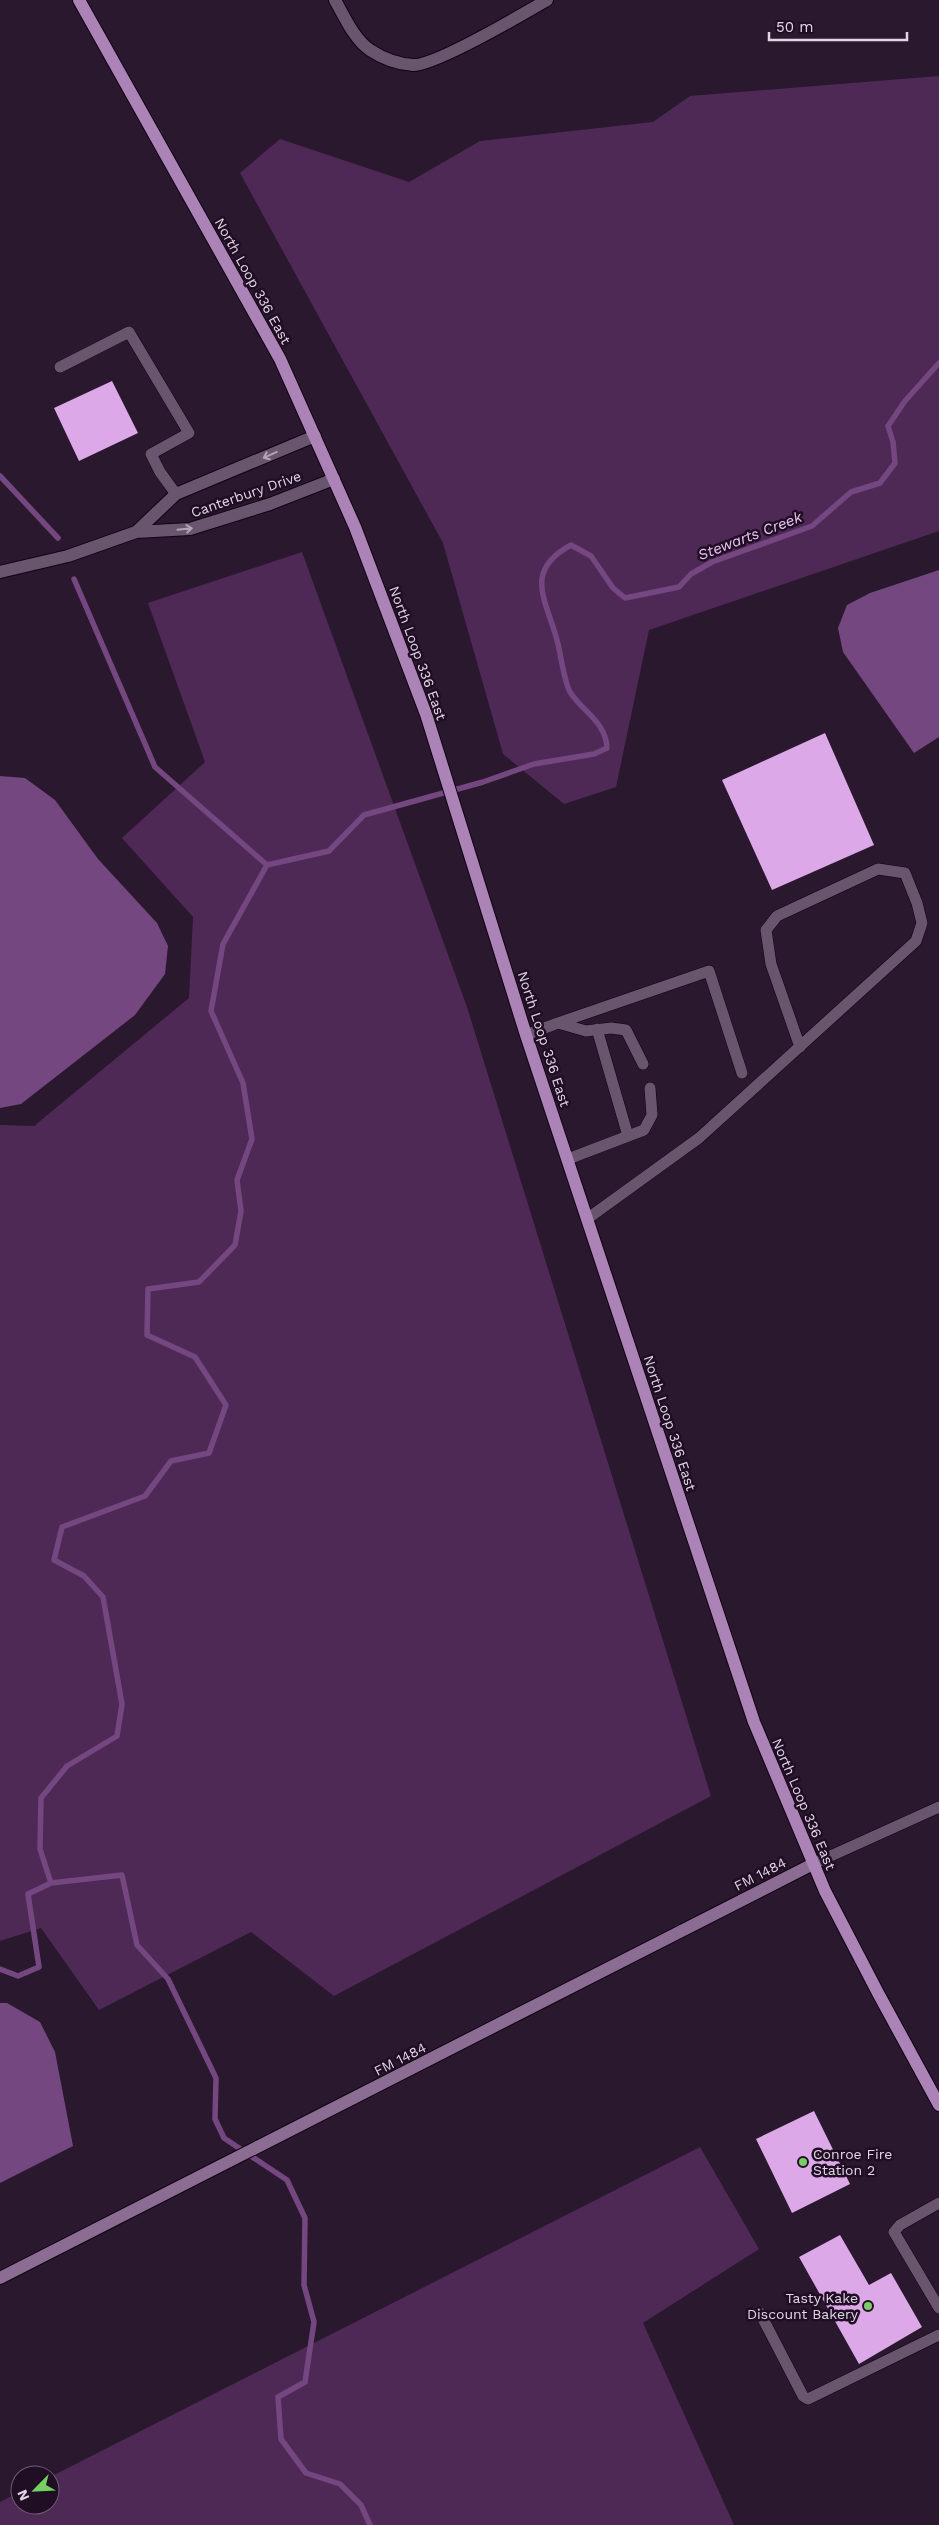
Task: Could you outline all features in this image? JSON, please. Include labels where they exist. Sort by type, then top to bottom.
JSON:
[{"type":"main road","name":"North Loop 336 East","points":[[79,0],[280,359],[355,527],[426,714],[526,1035],[754,1722],[812,1864],[878,1993],[939,2105]]},
{"type":"main road","name":"FM 1484","points":[[0,2278],[339,2107],[812,1864]]},
{"type":"street","points":[[335,0],[350,26],[368,49],[391,62],[414,65],[451,52],[546,0]]},
{"type":"street","name":"Canterbury Drive","points":[[136,532],[176,494],[314,436]]},
{"type":"street","name":"Canterbury Drive","points":[[0,572],[68,556],[136,532],[190,529],[270,504],[334,479]]},
{"type":"lane","points":[[60,367],[129,332],[189,433],[151,454],[160,472],[176,494]]},
{"type":"lane","points":[[587,1219],[699,1138],[800,1047],[916,941],[922,924],[917,903],[905,873],[878,869],[777,916],[766,930],[771,964],[800,1047]]},
{"type":"lane","points":[[526,1035],[710,971],[742,1074]]},
{"type":"lane","points":[[558,1023],[586,1030],[626,1030],[643,1064]]},
{"type":"lane","points":[[596,1029],[628,1136]]},
{"type":"lane","points":[[568,1160],[644,1130],[652,1115],[650,1088]]},
{"type":"lane","points":[[812,1864],[939,1807]]},
{"type":"lane","points":[[939,2203],[900,2225],[894,2232],[939,2308]]},
{"type":"lane","points":[[760,2313],[803,2396],[808,2399],[939,2334]]},
{"type":"shaded area","points":[[939,76],[939,531],[649,630],[616,787],[564,804],[503,754],[443,543],[240,173],[280,139],[409,182],[480,141],[653,122],[690,96]]},
{"type":"shaded area","points":[[302,552],[467,1007],[711,1796],[334,1996],[251,1932],[99,2010],[41,1928],[0,1941],[0,1125],[34,1126],[189,998],[193,917],[122,838],[205,762],[148,603]]},
{"type":"shaded area","points":[[939,570],[939,737],[914,753],[843,652],[838,628],[847,605],[870,593]]},
{"type":"shaded area","points":[[0,776],[25,778],[55,800],[98,859],[157,923],[168,946],[165,974],[135,1015],[21,1104],[0,1108]]},
{"type":"shaded area","points":[[0,2003],[7,2003],[40,2022],[55,2052],[73,2146],[0,2183]]},
{"type":"shaded area","points":[[700,2147],[759,2249],[643,2323],[734,2525],[0,2525],[0,2502],[10,2497],[10,2515],[60,2515],[60,2472]]},
{"type":"building","points":[[112,381],[138,433],[79,461],[54,408]]},
{"type":"building","points":[[825,733],[874,845],[772,890],[722,780]]},
{"type":"building","name":"Conroe Fire Station 2","points":[[814,2111],[850,2184],[792,2213],[756,2139]]},
{"type":"building","name":"Tasty Kake Discount Bakery","points":[[840,2235],[869,2285],[891,2273],[922,2327],[859,2364],[799,2257]]},
{"type":"waterway","name":"Stewarts Creek","points":[[267,865],[329,851],[364,815],[483,782],[534,764],[594,754],[607,748],[603,731],[575,699],[568,687],[542,589],[542,577],[546,566],[556,555],[571,545],[591,556],[613,588],[625,598],[679,587],[691,574],[712,562],[812,526],[851,492],[880,483],[895,463],[893,442],[888,426],[905,401],[939,363]]},
{"type":"waterway","points":[[0,476],[58,538]]},
{"type":"waterway","points":[[74,579],[155,767],[267,865]]},
{"type":"waterway","name":"Stewarts Creek","points":[[267,865],[223,944],[211,1011],[243,1083],[252,1139],[237,1180],[241,1211],[235,1245],[199,1282],[148,1289],[147,1335],[195,1357],[226,1405],[209,1453],[171,1461],[145,1496],[62,1527],[54,1560],[84,1576],[103,1597],[122,1704],[117,1736],[67,1766],[41,1798],[40,1849],[51,1883],[122,1875],[137,1945],[168,1979],[216,2078],[215,2119],[224,2138],[287,2180],[305,2218],[304,2285],[314,2322],[305,2382],[278,2397],[281,2439],[306,2473],[340,2484],[361,2505],[370,2525]]},
{"type":"waterway","points":[[0,1969],[18,1976],[39,1967],[28,1894],[51,1883]]},
{"type":"place","name":"Conroe Fire Station 2","points":[[803,2162]]},
{"type":"place","name":"Tasty Kake Discount Bakery","points":[[868,2306]]}]
